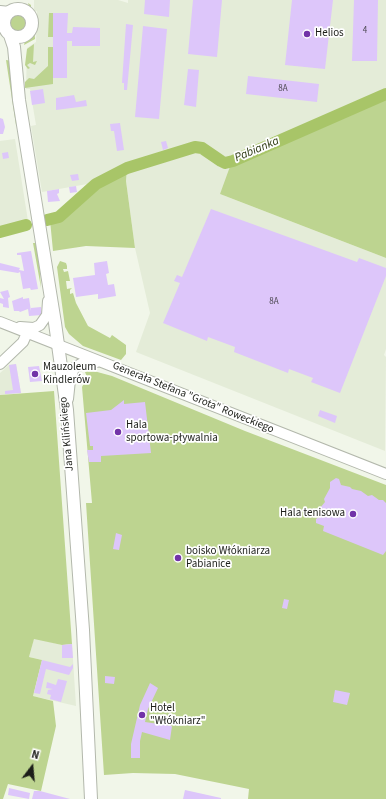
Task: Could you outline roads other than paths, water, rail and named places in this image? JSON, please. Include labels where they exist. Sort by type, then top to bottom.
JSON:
[{"type":"main road","points":[[12,14],[17,37],[24,35]]},
{"type":"main road","name":"Jana Kilińskiego","points":[[17,72],[24,35],[31,26],[30,18],[12,14],[13,43],[19,100],[67,410],[82,622],[91,799]]},
{"type":"street","points":[[2,322],[22,328],[34,328],[46,320],[48,310],[46,267]]},
{"type":"street","name":"Generała Stefana \"Grota\" Roweckiego","points":[[2,322],[386,474]]},
{"type":"street","points":[[0,364],[23,342],[27,333]]},
{"type":"street","points":[[67,410],[70,380],[74,368],[81,363],[88,361],[108,364]]},
{"type":"waterway","name":"Pabianka","points":[[47,220],[59,217],[96,184],[127,168],[195,147],[202,148],[225,163],[233,161],[386,94]]},
{"type":"waterway","name":"Pabianka","points":[[0,232],[26,225]]},
{"type":"place","name":"Helios","points":[[307,34]]},
{"type":"place","name":"Mauzoleum Kindlerów","points":[[35,374]]},
{"type":"place","name":"Hala sportowa-pływalnia","points":[[118,432]]},
{"type":"place","name":"Hala tenisowa","points":[[353,514]]},
{"type":"place","name":"boisko Włókniarza Pabianice","points":[[178,558]]},
{"type":"place","name":"Hotel \"Włókniarz\"","points":[[142,715]]}]
